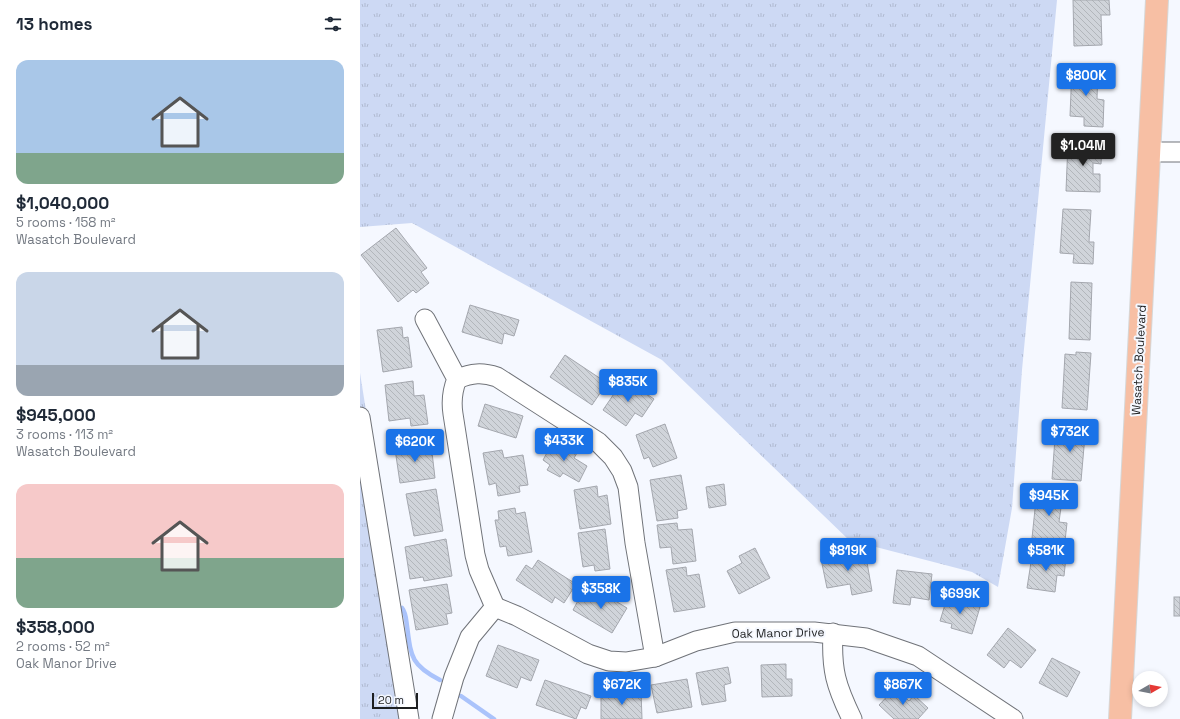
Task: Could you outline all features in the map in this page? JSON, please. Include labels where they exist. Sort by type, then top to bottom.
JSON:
[{"type":"main road","name":"Wasatch Boulevard","points":[[1120,719],[1157,0]]},
{"type":"street","points":[[1150,152],[1180,152]]},
{"type":"street","points":[[424,319],[458,378]]},
{"type":"street","points":[[442,719],[454,678],[470,637],[495,607],[479,570],[475,555],[451,401],[453,389],[458,378],[471,373],[483,373],[497,377],[598,442],[613,457],[622,471],[628,487],[635,543],[656,657]]},
{"type":"street","points":[[360,417],[408,719]]},
{"type":"street","name":"Oak Manor Drive","points":[[495,607],[517,616],[598,658],[626,662],[656,657],[696,641],[735,632],[833,633],[872,640],[918,656],[1013,719]]},
{"type":"street","points":[[833,633],[831,658],[835,680],[852,719]]},
{"type":"green space","points":[[360,0],[1057,0],[1022,370],[1012,508],[998,587],[972,572],[849,540],[662,360],[412,223],[360,227]]},
{"type":"green space","points":[[360,373],[415,719],[360,719]]},
{"type":"building","points":[[1073,0],[1109,0],[1110,15],[1101,15],[1102,45],[1074,46]]},
{"type":"building","points":[[1072,67],[1098,68],[1097,99],[1104,100],[1103,127],[1084,126],[1084,117],[1070,116]]},
{"type":"building","points":[[1068,142],[1102,143],[1101,164],[1093,163],[1093,174],[1100,174],[1100,192],[1066,191]]},
{"type":"building","points":[[1063,209],[1091,210],[1089,242],[1094,242],[1093,264],[1073,263],[1074,254],[1060,253]]},
{"type":"building","points":[[396,228],[427,268],[421,272],[429,283],[416,293],[413,290],[398,302],[361,255]]},
{"type":"building","points":[[1071,282],[1092,283],[1090,340],[1069,339]]},
{"type":"building","points":[[470,305],[519,320],[514,336],[504,333],[502,344],[462,332]]},
{"type":"building","points":[[402,327],[403,338],[408,337],[412,367],[383,372],[377,330]]},
{"type":"building","points":[[1076,352],[1091,353],[1087,410],[1062,408],[1065,354],[1076,355]]},
{"type":"building","points":[[565,355],[607,383],[592,405],[550,377]]},
{"type":"building","points":[[624,379],[654,399],[642,417],[635,413],[626,426],[603,410]]},
{"type":"building","points":[[413,381],[414,396],[424,395],[428,424],[411,426],[410,418],[389,421],[385,385]]},
{"type":"building","points":[[485,404],[523,416],[516,438],[478,426]]},
{"type":"building","points":[[1065,422],[1086,424],[1081,481],[1052,479],[1055,438],[1064,438]]},
{"type":"building","points":[[665,424],[677,458],[653,467],[649,457],[644,459],[636,435]]},
{"type":"building","points":[[554,440],[577,453],[574,458],[587,466],[579,482],[563,473],[560,477],[547,470],[550,465],[543,460]]},
{"type":"building","points":[[431,444],[435,478],[400,483],[395,449]]},
{"type":"building","points":[[502,450],[504,458],[523,455],[528,485],[519,486],[520,492],[498,496],[496,483],[489,485],[483,453]]},
{"type":"building","points":[[681,475],[687,509],[677,511],[678,518],[657,521],[650,480]]},
{"type":"building","points":[[724,484],[726,505],[709,508],[706,487]]},
{"type":"building","points":[[597,486],[598,497],[607,495],[611,524],[580,529],[574,490]]},
{"type":"building","points":[[436,489],[443,531],[414,536],[406,494]]},
{"type":"building","points":[[1037,490],[1063,493],[1059,522],[1067,523],[1065,541],[1032,538]]},
{"type":"building","points":[[515,508],[516,514],[525,512],[532,552],[508,556],[506,546],[500,547],[495,520],[499,520],[498,511]]},
{"type":"building","points":[[677,523],[678,530],[692,529],[696,561],[673,564],[671,547],[660,548],[657,525]]},
{"type":"building","points":[[605,529],[610,569],[595,571],[594,565],[583,567],[578,533]]},
{"type":"building","points":[[446,539],[452,576],[424,581],[423,577],[410,579],[405,547]]},
{"type":"building","points":[[755,548],[770,578],[739,594],[727,571],[742,563],[739,556]]},
{"type":"building","points":[[865,551],[872,591],[852,595],[850,584],[827,588],[821,559]]},
{"type":"building","points":[[1049,555],[1066,557],[1064,576],[1057,575],[1055,592],[1027,588],[1032,556],[1048,558]]},
{"type":"building","points":[[538,560],[576,584],[564,603],[555,597],[552,603],[516,580],[526,565],[532,569]]},
{"type":"building","points":[[686,567],[687,576],[699,574],[705,607],[674,612],[666,570]]},
{"type":"building","points":[[897,570],[932,574],[929,600],[911,597],[910,605],[893,603]]},
{"type":"building","points":[[447,584],[452,613],[446,614],[448,624],[416,630],[409,590]]},
{"type":"building","points":[[594,588],[627,608],[612,633],[573,610],[581,595],[588,599]]},
{"type":"building","points":[[1174,597],[1180,597],[1180,616],[1174,616]]},
{"type":"building","points":[[947,598],[980,607],[972,634],[951,628],[952,624],[940,621]]},
{"type":"building","points":[[1008,628],[1036,650],[1021,668],[1010,660],[1004,668],[987,655]]},
{"type":"building","points":[[498,645],[539,660],[531,681],[521,677],[517,688],[486,676]]},
{"type":"building","points":[[1052,658],[1080,672],[1067,697],[1039,683]]},
{"type":"building","points":[[786,664],[786,679],[792,679],[792,696],[762,697],[761,665]]},
{"type":"building","points":[[728,667],[731,683],[724,685],[726,701],[702,705],[696,673]]},
{"type":"building","points":[[687,679],[692,707],[657,713],[651,685]]},
{"type":"building","points":[[545,680],[591,696],[586,709],[581,707],[576,719],[536,705]]},
{"type":"building","points":[[895,688],[909,701],[914,695],[928,708],[918,719],[894,719],[879,705]]},
{"type":"building","points":[[619,691],[641,691],[642,719],[601,719],[601,696],[620,695]]},
{"type":"waterway","points":[[402,608],[406,616],[410,645],[414,659],[423,670],[440,680]]},
{"type":"waterway","points":[[461,696],[494,719]]}]
